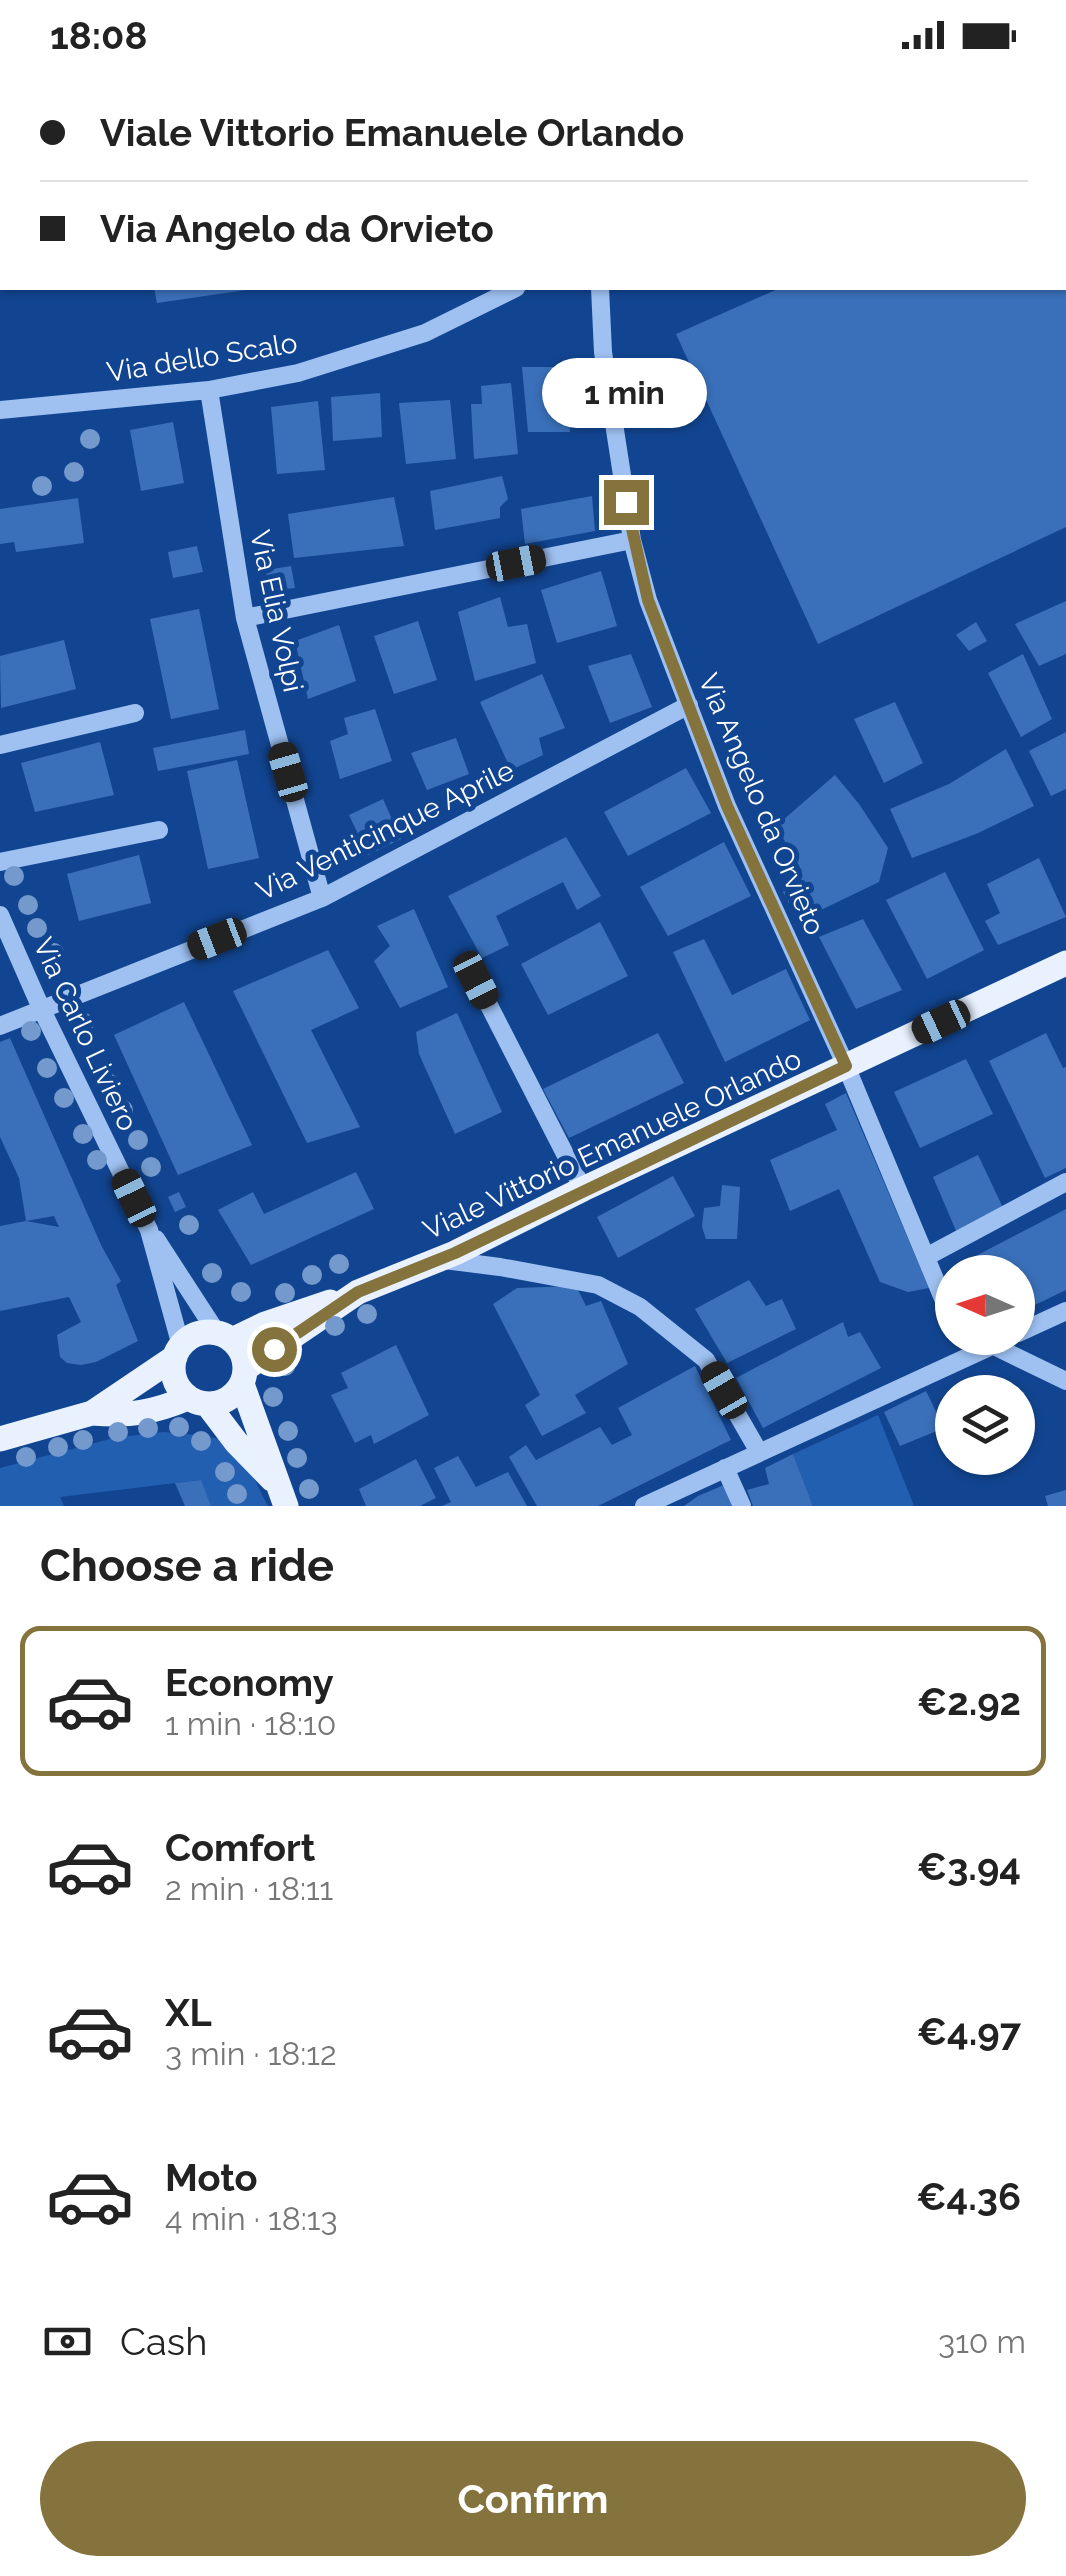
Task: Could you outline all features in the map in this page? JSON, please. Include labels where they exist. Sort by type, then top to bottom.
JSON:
[{"type":"main road","name":"Viale Vittorio Emanuele Orlando","points":[[244,1376],[358,1292],[440,1260],[1066,963]]},
{"type":"main road","points":[[92,1413],[197,1334],[224,1336],[358,1292]]},
{"type":"main road","points":[[224,1336],[244,1357],[244,1376],[281,1494]]},
{"type":"main road","points":[[178,1352],[175,1379],[281,1494]]},
{"type":"main road","points":[[0,1438],[92,1413],[128,1416],[228,1400],[244,1376]]},
{"type":"street","name":"Via dello Scalo","points":[[0,410],[209,390],[298,373],[425,333],[512,290]]},
{"type":"street","name":"Via Angelo da Orvieto","points":[[600,290],[603,352],[632,540],[648,600],[727,806],[846,1066],[935,1279]]},
{"type":"street","name":"Via Elia Volpi","points":[[209,390],[245,618],[322,898]]},
{"type":"street","points":[[245,618],[632,540]]},
{"type":"street","name":"Via Venticinque Aprile","points":[[0,1026],[322,898],[689,706]]},
{"type":"street","points":[[0,745],[135,712]]},
{"type":"street","points":[[0,862],[159,830]]},
{"type":"street","name":"Via Carlo Liviero","points":[[0,914],[41,1008],[149,1230],[178,1352]]},
{"type":"street","points":[[476,980],[583,1189]]},
{"type":"street","points":[[926,1257],[1066,1182]]},
{"type":"street","points":[[149,1230],[224,1336]]},
{"type":"street","points":[[440,1260],[598,1286],[640,1307],[706,1360],[759,1452]]},
{"type":"street","points":[[1035,1326],[1066,1311]]},
{"type":"street","points":[[1024,1355],[1066,1381]]},
{"type":"street","points":[[644,1506],[968,1356]]},
{"type":"street","points":[[726,1468],[742,1506]]},
{"type":"shaded area","points":[[878,1415],[914,1506],[813,1506],[793,1454]]},
{"type":"shaded area","points":[[163,1432],[208,1437],[232,1445],[248,1466],[268,1506],[211,1506],[200,1480],[60,1497],[64,1506],[0,1506],[0,1468],[114,1438]]},
{"type":"building","points":[[154,290],[246,290],[157,303]]},
{"type":"building","points":[[775,290],[1066,290],[1066,527],[818,644],[676,334]]},
{"type":"building","points":[[522,367],[565,367],[570,432],[528,432]]},
{"type":"building","points":[[511,383],[518,454],[474,459],[471,404],[482,404],[481,386]]},
{"type":"building","points":[[380,393],[382,437],[333,441],[331,397]]},
{"type":"building","points":[[450,400],[456,459],[406,464],[399,403]]},
{"type":"building","points":[[318,401],[325,470],[277,474],[271,407]]},
{"type":"building","points":[[173,422],[184,483],[141,491],[130,430]]},
{"type":"building","points":[[502,476],[508,499],[500,507],[500,518],[435,530],[430,491]]},
{"type":"building","points":[[592,496],[595,531],[525,544],[521,509]]},
{"type":"building","points":[[394,497],[404,546],[294,558],[288,514]]},
{"type":"building","points":[[78,498],[84,543],[16,552],[14,542],[0,544],[0,509]]},
{"type":"building","points":[[197,546],[203,572],[173,578],[168,552]]},
{"type":"building","points":[[291,566],[295,588],[268,591],[266,570]]},
{"type":"building","points":[[601,571],[617,626],[557,643],[541,590]]},
{"type":"building","points":[[500,597],[508,627],[527,624],[536,663],[475,681],[458,612]]},
{"type":"building","points":[[1066,601],[1066,654],[1039,666],[1015,624]]},
{"type":"building","points":[[199,609],[219,709],[171,719],[150,619]]},
{"type":"building","points":[[418,621],[437,680],[394,694],[374,636]]},
{"type":"building","points":[[976,622],[987,641],[969,651],[956,635]]},
{"type":"building","points":[[339,625],[356,681],[308,699],[295,641]]},
{"type":"building","points":[[64,640],[76,689],[1,708],[0,656]]},
{"type":"building","points":[[631,654],[652,707],[610,723],[588,666]]},
{"type":"building","points":[[1023,654],[1052,719],[1021,737],[988,673]]},
{"type":"building","points":[[542,674],[565,728],[539,738],[543,755],[511,770],[480,702]]},
{"type":"building","points":[[895,702],[923,763],[884,783],[854,719]]},
{"type":"building","points":[[375,709],[392,761],[340,779],[330,741],[348,734],[344,718]]},
{"type":"building","points":[[245,730],[249,754],[158,771],[153,748]]},
{"type":"building","points":[[1066,732],[1066,789],[1051,796],[1029,751]]},
{"type":"building","points":[[456,738],[469,774],[427,790],[411,753]]},
{"type":"building","points":[[100,742],[114,795],[35,812],[21,763]]},
{"type":"building","points":[[1006,749],[1034,806],[976,834],[912,858],[890,809],[949,784]]},
{"type":"building","points":[[237,760],[259,858],[208,869],[187,771]]},
{"type":"building","points":[[686,768],[711,813],[628,856],[604,812]]},
{"type":"building","points":[[835,775],[888,848],[879,882],[798,921],[783,892],[802,871],[776,826]]},
{"type":"building","points":[[383,799],[401,839],[368,855],[349,815]]},
{"type":"building","points":[[566,837],[601,896],[577,910],[563,882],[496,916],[509,945],[482,958],[448,896]]},
{"type":"building","points":[[724,842],[751,896],[668,936],[640,887]]},
{"type":"building","points":[[139,855],[151,903],[79,921],[67,874]]},
{"type":"building","points":[[1039,858],[1066,917],[998,945],[985,921],[1000,913],[987,884]]},
{"type":"building","points":[[945,872],[984,950],[927,979],[886,900]]},
{"type":"building","points":[[414,909],[448,987],[400,1008],[374,961],[390,946],[377,926]]},
{"type":"building","points":[[863,919],[902,990],[856,1009],[819,937]]},
{"type":"building","points":[[600,922],[628,976],[548,1015],[521,964]]},
{"type":"building","points":[[704,939],[732,995],[786,969],[810,1020],[725,1062],[673,952]]},
{"type":"building","points":[[328,950],[359,1008],[311,1030],[360,1127],[307,1143],[233,991]]},
{"type":"building","points":[[184,1002],[252,1145],[178,1175],[114,1035]]},
{"type":"building","points":[[457,1013],[502,1112],[455,1134],[419,1054],[416,1032]]},
{"type":"building","points":[[658,1033],[684,1083],[569,1138],[543,1089]]},
{"type":"building","points":[[1046,1033],[1063,1068],[1066,1067],[1066,1168],[1045,1178],[989,1061]]},
{"type":"building","points":[[10,1038],[102,1247],[121,1281],[116,1285],[138,1341],[96,1362],[81,1365],[67,1363],[60,1357],[57,1335],[81,1322],[69,1297],[0,1311],[0,1226],[26,1221],[19,1178],[0,1137],[0,1042]],"holes":[[[54,1216],[59,1227],[26,1221]]]},
{"type":"building","points":[[966,1059],[993,1114],[920,1148],[894,1092]]},
{"type":"building","points":[[846,1093],[929,1288],[908,1292],[880,1282],[839,1189],[790,1211],[770,1160],[837,1130],[825,1104]]},
{"type":"building","points":[[978,1155],[1005,1212],[957,1233],[933,1177]]},
{"type":"building","points":[[356,1172],[374,1209],[251,1265],[218,1210],[253,1192],[264,1214]]},
{"type":"building","points":[[673,1176],[695,1216],[618,1258],[597,1217]]},
{"type":"building","points":[[722,1185],[740,1187],[737,1239],[706,1239],[702,1227],[704,1208],[720,1206]]},
{"type":"building","points":[[179,1192],[186,1207],[175,1212],[168,1197]]},
{"type":"building","points":[[1066,1209],[1066,1290],[1035,1305],[1035,1255],[977,1255]]},
{"type":"building","points":[[749,1280],[766,1306],[782,1299],[796,1329],[727,1363],[695,1309]]},
{"type":"building","points":[[576,1286],[586,1306],[601,1301],[628,1364],[575,1395],[586,1413],[542,1436],[525,1405],[540,1395],[493,1304],[517,1288]]},
{"type":"building","points":[[843,1322],[848,1337],[860,1332],[881,1368],[763,1428],[736,1378]]},
{"type":"building","points":[[396,1345],[429,1415],[374,1444],[371,1435],[355,1443],[331,1395],[348,1388],[341,1373]]},
{"type":"building","points":[[695,1366],[731,1440],[598,1506],[537,1506],[509,1457],[526,1445],[536,1460],[600,1427],[612,1445],[632,1435],[618,1408]]},
{"type":"building","points":[[926,1391],[935,1410],[935,1432],[900,1446],[884,1412]]},
{"type":"building","points":[[793,1454],[813,1506],[753,1506],[747,1490],[769,1484],[765,1468]]},
{"type":"building","points":[[458,1456],[476,1487],[508,1472],[527,1506],[442,1506],[451,1502],[434,1468]]},
{"type":"building","points":[[416,1459],[436,1498],[420,1506],[366,1506],[359,1489]]},
{"type":"building","points":[[201,1480],[211,1506],[185,1506],[175,1483]]},
{"type":"building","points":[[724,1485],[732,1506],[684,1506],[698,1496]]},
{"type":"building","points":[[1066,1490],[1066,1506],[1048,1506],[1045,1496]]},
{"type":"route","points":[[274,1349],[358,1292],[455,1253],[846,1066],[727,806],[648,600],[626,502]]}]
